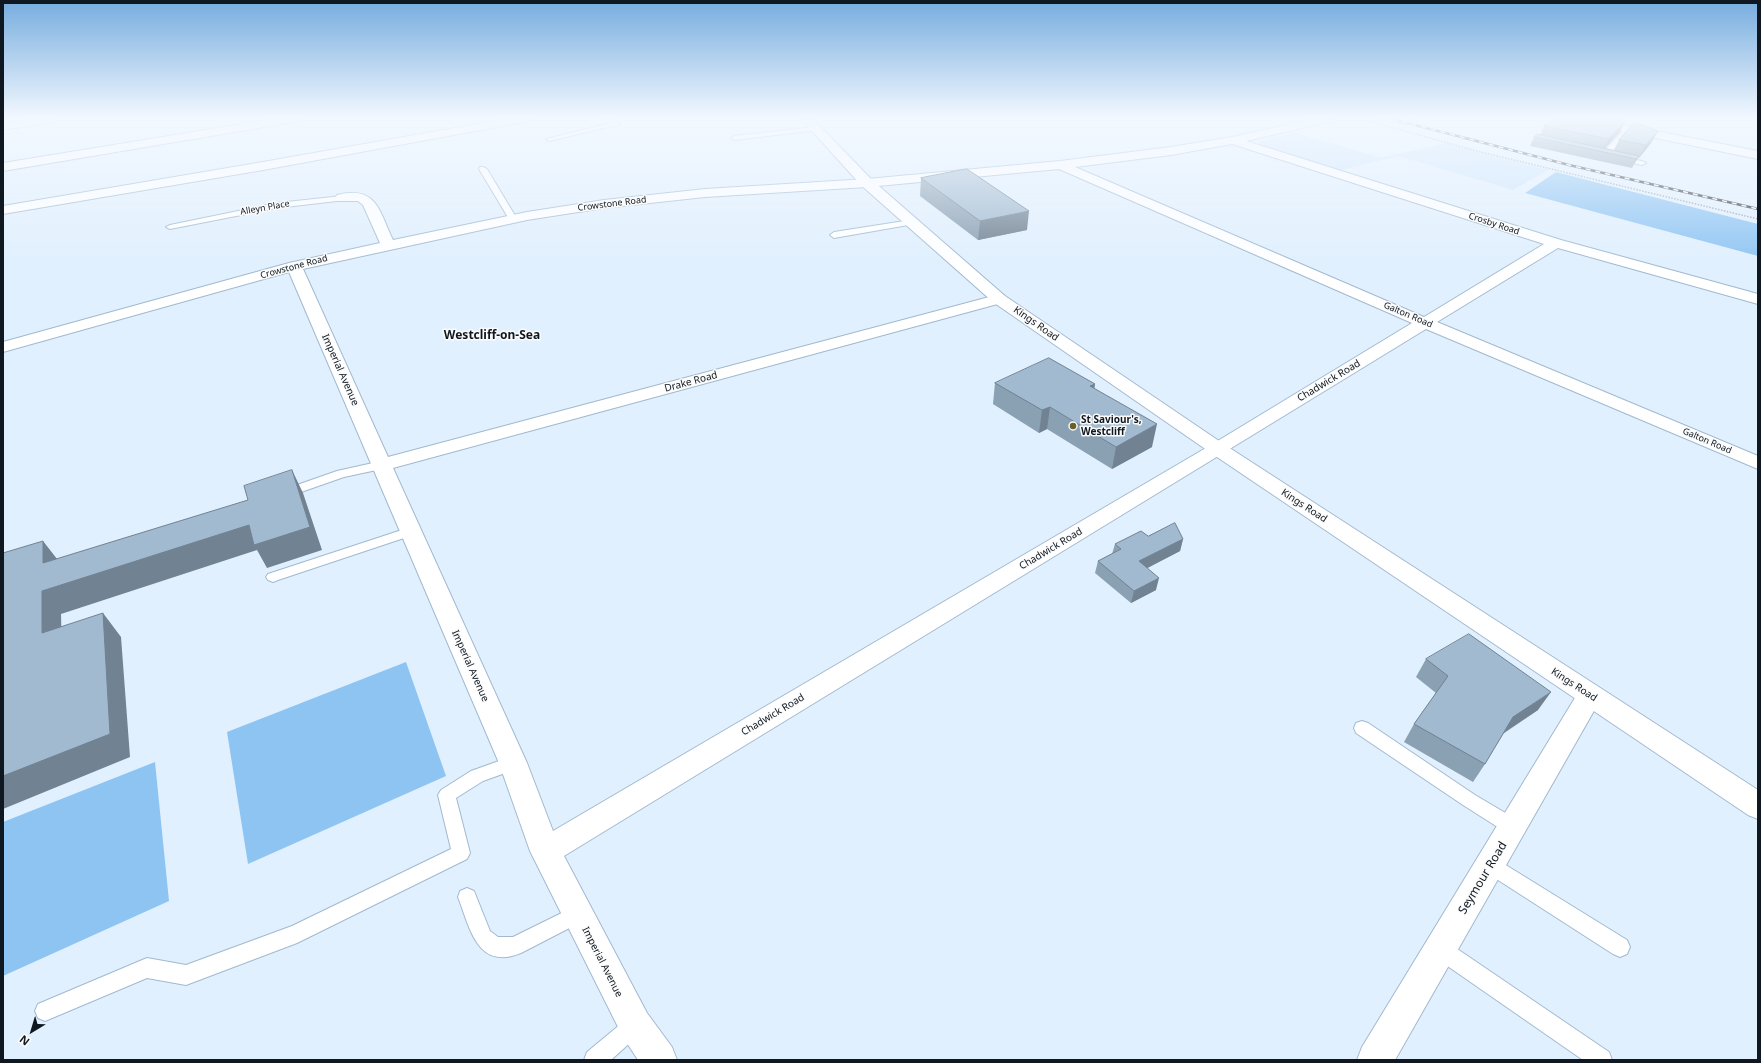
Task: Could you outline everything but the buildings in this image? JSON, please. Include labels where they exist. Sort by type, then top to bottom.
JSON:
[{"type":"street","points":[[3,210],[248,169]]},
{"type":"street","name":"Kings Road","points":[[853,169],[867,183],[999,299],[1218,449],[1758,806]]},
{"type":"street","name":"Crowstone Road","points":[[3,346],[42,337],[294,266],[513,219],[604,204],[705,193],[867,183],[1021,169]]},
{"type":"street","name":"Galton Road","points":[[1068,169],[1425,323],[1758,463]]},
{"type":"street","name":"Crosby Road","points":[[1320,169],[1556,243],[1758,299]]},
{"type":"street","name":"Alleyn Place","points":[[342,198],[361,197],[377,190]]},
{"type":"street","points":[[361,197],[369,204],[388,245]]},
{"type":"street","name":"Chadwick Road","points":[[545,851],[1218,449],[1556,243]]},
{"type":"street","name":"Imperial Avenue","points":[[294,266],[513,763],[545,851],[635,1025],[659,1060]]},
{"type":"street","name":"Drake Road","points":[[382,465],[999,299]]},
{"type":"street","name":"Seymour Road","points":[[1375,1060],[1590,696]]},
{"type":"lane","points":[[483,169],[513,219]]},
{"type":"lane","points":[[963,174],[976,183]]},
{"type":"lane","name":"Alleyn Place","points":[[170,227],[272,206],[326,198],[342,198]]},
{"type":"lane","points":[[834,235],[911,222]]},
{"type":"lane","points":[[270,498],[341,474],[382,465]]},
{"type":"lane","points":[[273,577],[411,531]]},
{"type":"lane","points":[[1362,728],[1469,800],[1513,827]]},
{"type":"lane","points":[[45,1011],[147,968],[186,974],[297,934],[462,853],[447,795],[477,776],[513,763]]},
{"type":"lane","points":[[1490,865],[1620,948]]},
{"type":"lane","points":[[467,897],[483,937],[494,947],[514,946],[578,914]]},
{"type":"lane","points":[[1440,950],[1601,1060]]},
{"type":"lane","points":[[595,1060],[635,1025]]},
{"type":"path","points":[[1550,169],[1758,219]]},
{"type":"shaded area","points":[[1330,169],[1348,169],[1338,171]]},
{"type":"shaded area","points":[[1441,169],[1543,169],[1548,170],[1513,190]]},
{"type":"shaded area","points":[[1556,172],[1758,224],[1758,256],[1525,193]]},
{"type":"shaded area","points":[[406,662],[446,776],[248,864],[227,732]]},
{"type":"shaded area","points":[[155,762],[169,901],[3,976],[3,822]]},
{"type":"railway","points":[[1584,169],[1758,209]]},
{"type":"place","name":"St Saviour's, Westcliff","points":[[1073,426]]},
{"type":"district","name":"Westcliff-on-Sea","points":[[492,336]]}]
